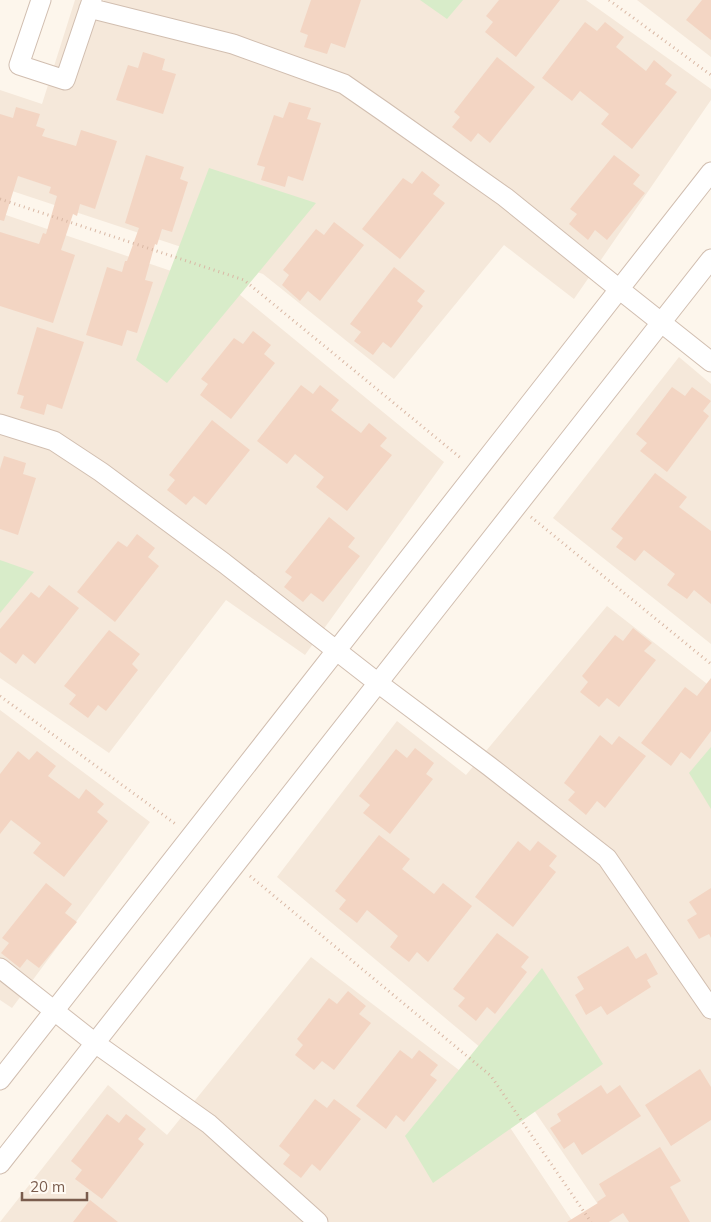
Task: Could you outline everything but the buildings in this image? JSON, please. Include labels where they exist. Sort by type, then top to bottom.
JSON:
[{"type":"street","points":[[41,0],[19,65],[64,80],[90,4],[233,44],[344,84],[505,197],[711,362]]},
{"type":"street","points":[[0,1080],[711,172]]},
{"type":"street","points":[[0,1164],[711,259]]},
{"type":"street","points":[[0,424],[54,441],[101,472],[216,557],[607,858],[711,1009]]},
{"type":"street","points":[[0,968],[95,1043],[209,1124],[318,1222]]},
{"type":"path","points":[[609,0],[711,75]]},
{"type":"path","points":[[0,199],[244,280],[476,471]]},
{"type":"path","points":[[517,506],[711,664]]},
{"type":"path","points":[[0,696],[191,836]]},
{"type":"path","points":[[236,864],[491,1076],[591,1222]]},
{"type":"shaded area","points":[[75,0],[586,0],[711,89],[711,100],[574,299],[504,245],[394,379],[263,274],[0,187],[0,90],[42,104]]},
{"type":"shaded area","points":[[637,0],[711,0],[711,57]]},
{"type":"shaded area","points":[[0,213],[239,294],[444,462],[305,655],[226,600],[109,753],[0,678]]},
{"type":"shaded area","points":[[679,357],[711,384],[711,644],[553,518]]},
{"type":"shaded area","points":[[607,606],[711,687],[711,1222],[610,1222],[506,1069],[277,877],[397,721],[466,775]]},
{"type":"shaded area","points":[[0,710],[150,822],[12,1008],[0,1000]]},
{"type":"shaded area","points":[[311,957],[485,1090],[573,1222],[0,1222],[108,1085],[167,1135]]},
{"type":"green space","points":[[420,0],[463,0],[447,19]]},
{"type":"green space","points":[[209,168],[316,203],[167,383],[136,360]]},
{"type":"green space","points":[[0,560],[34,572],[0,613]]},
{"type":"green space","points":[[711,747],[711,809],[689,773]]},
{"type":"green space","points":[[542,968],[603,1064],[433,1183],[405,1136]]}]
